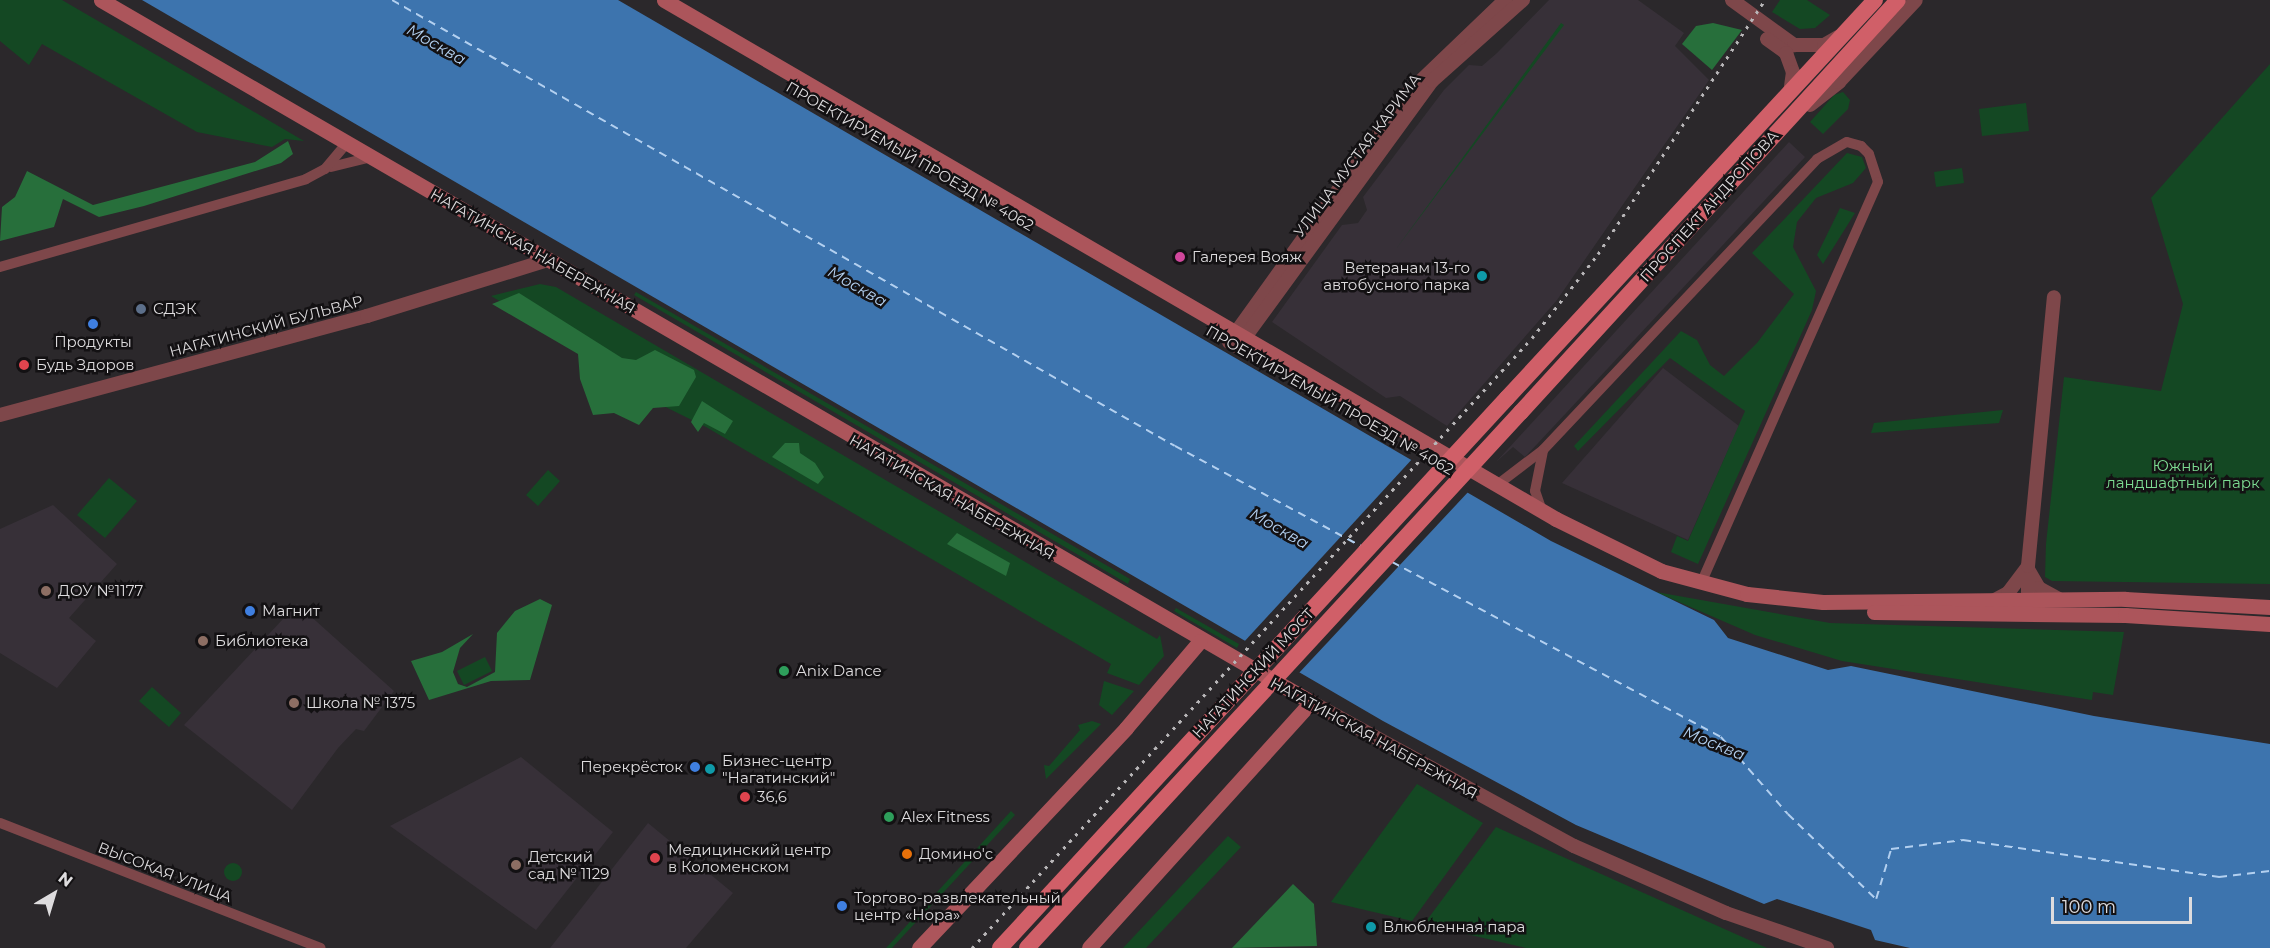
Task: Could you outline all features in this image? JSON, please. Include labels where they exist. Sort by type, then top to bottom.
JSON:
[{"type":"main road","name":"НАГАТИНСКАЯ НАБЕРЕЖНАЯ","points":[[101,0],[1200,641],[1311,702]]},
{"type":"main road","name":"ПРОСПЕКТ АНДРОПОВА","points":[[1507,398],[1875,0]]},
{"type":"main road","name":"ПРОСПЕКТ АНДРОПОВА","points":[[1521,412],[1898,0]]},
{"type":"main road","name":"ПРОЕКТИРУЕМЫЙ ПРОЕЗД № 4062","points":[[667,2],[787,86],[1543,512],[1651,566],[1701,584],[1815,602],[2060,599],[2270,608]]},
{"type":"main road","name":"ПРОЕКТИРУЕМЫЙ ПРОЕЗД № 4062","points":[[1236,340],[1551,528],[1657,580],[1723,599],[1797,610],[2050,615],[2270,624]]},
{"type":"main road","name":"НАГАТИНСКИЙ МОСТ","points":[[1000,948],[1507,398]]},
{"type":"main road","name":"НАГАТИНСКИЙ МОСТ","points":[[1027,948],[1521,412]]},
{"type":"main road","points":[[919,948],[1141,712],[1200,641]]},
{"type":"main road","points":[[1279,684],[1291,704],[1284,733]]},
{"type":"main road","points":[[1089,948],[1311,702]]},
{"type":"street","name":"УЛИЦА МУСТАЯ КАРИМА","points":[[1236,340],[1407,94],[1505,0]]},
{"type":"street","name":"УЛИЦА МУСТАЯ КАРИМА","points":[[1236,340],[1432,81],[1523,0]]},
{"type":"street","points":[[1724,0],[1740,20],[1786,53],[1793,72],[1790,93]]},
{"type":"street","points":[[1732,0],[1794,45],[1824,45],[1844,34]]},
{"type":"street","points":[[1782,126],[1839,82],[1917,0]]},
{"type":"street","points":[[1497,485],[1544,450],[1817,159],[1847,142],[1861,146],[1878,182],[1701,584]]},
{"type":"street","points":[[325,169],[347,143]]},
{"type":"street","points":[[0,267],[371,157]]},
{"type":"street","points":[[513,270],[530,249]]},
{"type":"street","name":"НАГАТИНСКИЙ БУЛЬВАР","points":[[0,415],[548,260]]},
{"type":"street","points":[[2050,615],[2032,600],[2028,566],[2054,297]]},
{"type":"street","points":[[1543,512],[1535,491],[1544,450]]},
{"type":"street","points":[[2028,566],[2039,588],[2060,599]]},
{"type":"street","points":[[1993,601],[2020,581],[2028,566]]},
{"type":"street","name":"НАГАТИНСКАЯ НАБЕРЕЖНАЯ","points":[[1311,702],[1574,846],[1793,943],[1827,948]]},
{"type":"street","name":"ВЫСОКАЯ УЛИЦА","points":[[0,823],[320,948]]},
{"type":"shaded area","points":[[1549,0],[1638,0],[1684,33],[1675,46],[1709,80],[1557,300],[1447,426],[1400,396],[1386,398],[1272,322],[1342,225],[1358,223],[1367,210],[1363,197],[1444,90],[1469,65],[1482,66]]},
{"type":"shaded area","points":[[1789,142],[1805,157],[1525,457],[1513,447],[1496,462]]},
{"type":"shaded area","points":[[1663,368],[1739,426],[1688,540],[1562,483]]},
{"type":"shaded area","name":"ДОУ №1177","points":[[53,505],[117,564],[69,618],[96,641],[57,688],[0,653],[0,529]]},
{"type":"shaded area","name":"Школа № 1375","points":[[297,604],[394,691],[364,731],[356,729],[338,748],[292,810],[184,725]]},
{"type":"shaded area","name":"Детский сад № 1129","points":[[521,757],[613,832],[536,930],[390,826]]},
{"type":"shaded area","name":"Медицинский центр в Коломенском","points":[[648,823],[733,893],[686,948],[550,948]]},
{"type":"green space","points":[[0,0],[62,0],[304,141],[285,139],[272,147],[197,132],[42,44],[29,65],[0,41]]},
{"type":"green space","points":[[1780,0],[1807,0],[1830,15],[1815,28],[1800,29],[1772,12]]},
{"type":"green space","points":[[1561,23],[1564,25],[1396,249]]},
{"type":"green space","points":[[1713,23],[1742,30],[1712,70],[1682,44],[1696,26]]},
{"type":"green space","name":"Южный ландшафтный парк","points":[[2270,64],[2270,584],[2052,581],[2045,577],[2046,544],[2064,377],[2161,391],[2183,304],[2151,198]]},
{"type":"green space","points":[[1843,92],[1850,100],[1848,109],[1823,134],[1810,122],[1834,95]]},
{"type":"green space","points":[[2026,103],[2029,131],[1982,136],[1979,109]]},
{"type":"green space","points":[[288,141],[293,154],[281,163],[144,206],[99,217],[63,199],[54,227],[0,241],[2,207],[15,197],[27,171],[93,205],[255,162]]},
{"type":"green space","points":[[1847,153],[1862,157],[1866,168],[1853,183],[1816,198],[1797,222],[1793,247],[1816,291],[1812,310],[1698,564],[1671,552],[1677,536],[1688,541],[1745,411],[1670,358],[1578,451],[1574,446],[1681,331],[1697,340],[1710,365],[1724,376],[1757,343],[1794,294],[1752,253]]},
{"type":"green space","points":[[1962,168],[1964,183],[1936,187],[1934,172]]},
{"type":"green space","points":[[1840,208],[1855,213],[1823,264],[1817,255]]},
{"type":"green space","points":[[540,284],[556,287],[1157,639],[1160,635],[1164,656],[1139,685],[1107,673],[1111,664],[706,427],[625,387],[611,367],[491,296]]},
{"type":"green space","points":[[636,292],[1130,579],[1128,584],[634,295]]},
{"type":"green space","points":[[519,293],[622,358],[636,360],[655,350],[694,370],[696,377],[679,406],[653,408],[639,425],[614,413],[593,415],[580,379],[578,354],[492,304]]},
{"type":"green space","points":[[702,401],[733,421],[725,434],[704,423],[698,432],[691,422]]},
{"type":"green space","points":[[2003,410],[1999,423],[1871,433],[1874,423]]},
{"type":"green space","points":[[785,443],[799,443],[800,453],[815,463],[824,477],[818,484],[772,457]]},
{"type":"green space","points":[[548,470],[560,481],[538,506],[526,495]]},
{"type":"green space","points":[[109,478],[137,501],[105,538],[77,515]]},
{"type":"green space","points":[[957,533],[1010,563],[1006,576],[947,544]]},
{"type":"green space","points":[[1656,592],[1830,623],[2124,632],[2113,695],[2093,692],[2092,700],[1842,661],[1755,635]]},
{"type":"green space","points":[[540,599],[552,605],[530,680],[491,681],[429,700],[411,661],[442,652],[473,634],[460,648],[453,672],[458,684],[467,687],[495,672],[497,633],[515,611]]},
{"type":"green space","points":[[1176,608],[1239,644],[1237,648],[1174,611]]},
{"type":"green space","points":[[485,657],[492,671],[464,685],[457,671]]},
{"type":"green space","points":[[1104,681],[1134,691],[1112,715],[1099,705]]},
{"type":"green space","points":[[152,687],[181,713],[169,727],[139,701]]},
{"type":"green space","points":[[1092,721],[1101,724],[1046,779],[1044,765],[1049,766],[1080,730],[1078,725]]},
{"type":"green space","points":[[1417,784],[1483,823],[1412,921],[1331,902]]},
{"type":"green space","points":[[1011,811],[1015,815],[892,948],[886,948]]},
{"type":"green space","points":[[1496,827],[1767,948],[1526,948],[1424,924]]},
{"type":"green space","points":[[1228,836],[1241,847],[1146,948],[1123,948]]},
{"type":"green space","points":[[229,863],[237,863],[242,868],[240,879],[229,881],[224,876],[224,868]]},
{"type":"green space","points":[[1293,884],[1314,904],[1317,946],[1232,948]]},
{"type":"water","name":"Москва","points":[[142,0],[618,0],[1551,541],[1714,620],[1728,638],[1828,670],[1851,666],[2094,716],[2270,744],[2270,948],[1910,948],[1875,940],[1871,930],[1777,899],[1764,904],[1576,825],[1383,721]]},
{"type":"pier","points":[[1414,457],[1470,490],[1298,674],[1243,643]]},
{"type":"ferry route","points":[[392,0],[1175,446],[1361,546]]},
{"type":"ferry route","points":[[1392,562],[1721,737],[1788,814],[1876,899],[1891,849],[1963,840],[2219,877],[2270,871]]},
{"type":"railway","points":[[972,948],[1532,338],[1598,254],[1765,0]]},
{"type":"place","name":"Галерея Вояж","points":[[1180,257]]},
{"type":"place","name":"Ветеранам 13-го автобусного парка","points":[[1482,276]]},
{"type":"place","name":"СДЭК","points":[[141,309]]},
{"type":"place","name":"Продукты","points":[[93,324]]},
{"type":"place","name":"Будь Здоров","points":[[24,365]]},
{"type":"place","name":"ДОУ №1177","points":[[46,591]]},
{"type":"place","name":"Магнит","points":[[250,611]]},
{"type":"place","name":"Библиотека","points":[[203,641]]},
{"type":"place","name":"Anix Dance","points":[[784,671]]},
{"type":"place","name":"Школа № 1375","points":[[294,703]]},
{"type":"place","name":"Перекрёсток","points":[[695,767]]},
{"type":"place","name":"Бизнес-центр \"Нагатинский\"","points":[[710,769]]},
{"type":"place","name":"36,6","points":[[745,797]]},
{"type":"place","name":"Alex Fitness","points":[[889,817]]},
{"type":"place","name":"Домино'c","points":[[907,854]]},
{"type":"place","name":"Медицинский центр в Коломенском","points":[[655,858]]},
{"type":"place","name":"Детский сад № 1129","points":[[516,865]]},
{"type":"place","name":"Торгово-развлекательный центр «Нора»","points":[[842,906]]},
{"type":"place","name":"Влюбленная пара","points":[[1371,927]]}]
